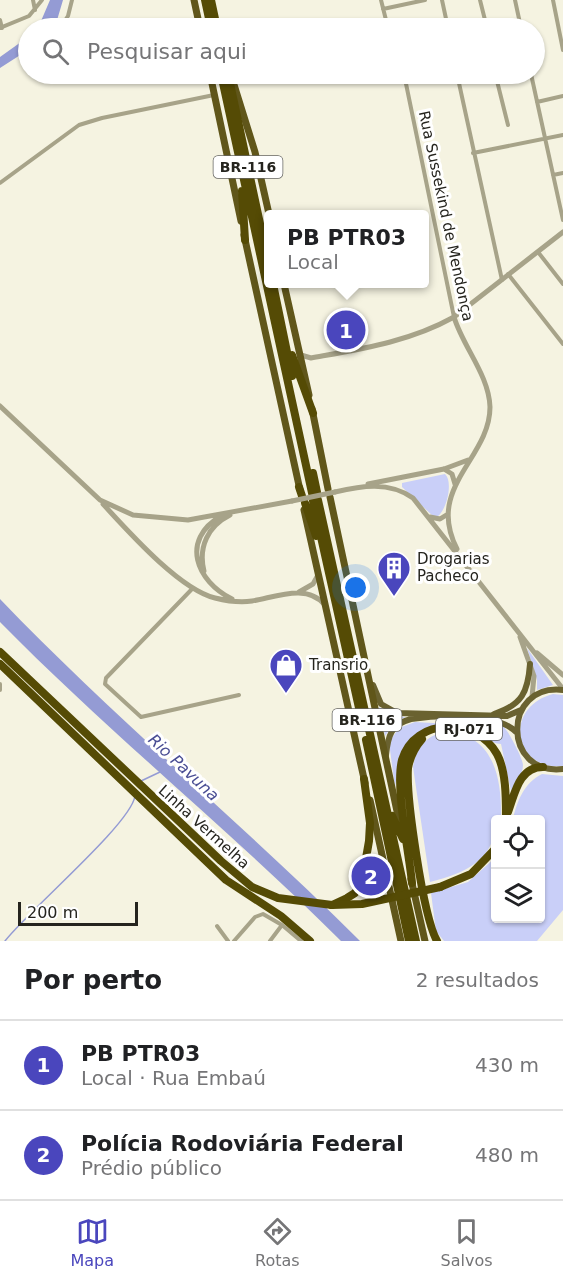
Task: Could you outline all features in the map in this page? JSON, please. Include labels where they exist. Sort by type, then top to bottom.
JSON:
[{"type":"highway","points":[[194,0],[198,18]]},
{"type":"highway","points":[[205,0],[209,18]]},
{"type":"highway","points":[[211,0],[215,18]]},
{"type":"highway","name":"BR-116","points":[[212,84],[299,487]]},
{"type":"highway","name":"BR-116","points":[[223,84],[264,278]]},
{"type":"highway","name":"BR-116","points":[[231,84],[264,242]]},
{"type":"highway","name":"BR-116","points":[[232,84],[255,152],[268,210]]},
{"type":"highway","points":[[241,166],[245,240]]},
{"type":"highway","name":"BR-116","points":[[266,288],[309,498],[409,941]]},
{"type":"highway","name":"BR-116","points":[[274,288],[283,330],[326,607],[364,779],[381,843],[401,941]]},
{"type":"highway","name":"BR-116","points":[[285,288],[331,493],[425,941]]},
{"type":"highway","points":[[283,330],[313,413]]},
{"type":"highway","points":[[299,487],[309,498]]},
{"type":"highway","name":"BR-116","points":[[309,498],[368,727],[416,941]]},
{"type":"highway","name":"Linha Vermelha","points":[[0,652],[132,785],[140,799],[184,840]]},
{"type":"highway","name":"Linha Vermelha","points":[[0,664],[132,785],[144,791],[247,884],[283,900],[332,905],[362,904],[440,887],[471,874],[491,852]]},
{"type":"highway","points":[[368,727],[388,805],[403,839]]},
{"type":"highway","name":"RJ-071","points":[[412,883],[401,791],[402,762],[412,743],[436,729],[465,728],[477,733],[492,747],[501,763],[506,815]]},
{"type":"highway","points":[[436,729],[414,751],[408,774],[419,868],[428,914],[437,941]]},
{"type":"highway","name":"RJ-071","points":[[507,815],[523,776],[532,768],[543,767]]},
{"type":"highway","points":[[332,905],[351,896],[360,885],[369,841],[370,823],[364,779]]},
{"type":"highway","points":[[184,840],[239,877]]},
{"type":"highway","points":[[184,840],[226,880],[281,916],[310,941]]},
{"type":"main road","points":[[364,658],[377,698],[391,711],[403,714],[507,716],[521,710],[532,697],[544,691],[563,689]]},
{"type":"main road","points":[[489,715],[514,705],[523,697],[530,664]]},
{"type":"main road","points":[[516,732],[521,710]]},
{"type":"main road","points":[[386,760],[390,733],[399,723],[411,719],[495,720],[510,726],[516,732],[524,754],[543,767],[563,769]]},
{"type":"street","points":[[33,0],[36,11]]},
{"type":"street","points":[[22,18],[36,11],[42,0]]},
{"type":"street","points":[[67,18],[72,0]]},
{"type":"street","points":[[381,0],[385,18]]},
{"type":"street","points":[[383,9],[425,0]]},
{"type":"street","points":[[442,0],[446,18]]},
{"type":"street","points":[[480,0],[484,18]]},
{"type":"street","points":[[515,0],[519,18]]},
{"type":"street","points":[[553,0],[563,50]]},
{"type":"street","points":[[0,20],[1,28],[18,20]]},
{"type":"street","name":"Rua Sussekind de Mendonça","points":[[406,84],[454,317],[484,380],[489,401],[488,418],[449,502],[448,514],[454,542],[463,561]]},
{"type":"street","points":[[459,84],[502,279]]},
{"type":"street","points":[[498,84],[508,125]]},
{"type":"street","points":[[533,84],[563,220]]},
{"type":"street","points":[[0,183],[78,126],[102,118],[215,95]]},
{"type":"street","points":[[537,102],[563,96]]},
{"type":"street","points":[[474,153],[563,135]]},
{"type":"street","points":[[553,175],[563,173]]},
{"type":"street","points":[[301,355],[311,358],[426,332],[454,317],[563,232]]},
{"type":"street","points":[[538,251],[563,284]]},
{"type":"street","points":[[508,274],[563,344]]},
{"type":"street","points":[[304,369],[311,358]]},
{"type":"street","points":[[0,406],[192,589],[213,598],[236,602],[298,592],[313,584],[319,570]]},
{"type":"street","points":[[100,500],[133,515],[173,521],[240,511],[331,493],[444,469],[468,460]]},
{"type":"street","points":[[444,469],[454,478],[455,486]]},
{"type":"street","points":[[405,476],[400,485],[429,516],[563,689]]},
{"type":"street","points":[[360,486],[386,487],[407,494]]},
{"type":"street","points":[[207,579],[202,558],[205,539],[216,524],[240,511]]},
{"type":"street","points":[[227,513],[211,523],[198,542],[197,560],[207,579],[217,591],[236,602]]},
{"type":"street","points":[[429,516],[440,519],[448,514]]},
{"type":"street","points":[[192,589],[106,678],[105,684],[141,717],[239,695]]},
{"type":"street","points":[[298,592],[315,596],[326,607]]},
{"type":"street","points":[[520,635],[535,685],[532,697]]},
{"type":"street","points":[[529,645],[563,675]]},
{"type":"street","points":[[0,684],[0,690]]},
{"type":"street","points":[[234,941],[251,921],[263,914],[282,925],[301,941]]},
{"type":"street","points":[[270,941],[282,925]]},
{"type":"street","points":[[217,926],[228,941]]},
{"type":"shaded area","points":[[50,0],[63,0],[58,18],[42,18]]},
{"type":"shaded area","points":[[18,44],[18,56],[0,68],[0,57]]},
{"type":"shaded area","points":[[445,474],[449,484],[448,498],[442,511],[435,518],[402,487],[402,483]]},
{"type":"shaded area","points":[[0,599],[88,687],[271,855],[360,941],[341,941],[257,860],[41,663],[0,622]]},
{"type":"shaded area","points":[[527,648],[553,685],[537,690],[537,680]]},
{"type":"shaded area","points":[[553,694],[563,695],[563,766],[546,765],[533,759],[525,749],[520,737],[521,724],[526,711],[537,701]]},
{"type":"shaded area","points":[[379,707],[393,716],[406,717],[395,722],[385,736]]},
{"type":"shaded area","points":[[415,722],[504,727],[523,765],[511,791],[501,744],[490,741],[476,729],[460,725],[432,727],[399,758],[395,788],[389,742],[399,728]]},
{"type":"shaded area","points":[[444,732],[461,734],[474,740],[484,749],[492,760],[497,774],[501,815],[491,815],[491,843],[476,863],[455,874],[430,882],[413,767],[416,754],[422,744]]},
{"type":"shaded area","points":[[542,774],[563,776],[563,910],[537,941],[444,941],[436,931],[431,893],[468,882],[491,862],[491,923],[545,923],[545,815],[514,815],[522,793]]},
{"type":"waterway","points":[[141,781],[160,772]]},
{"type":"waterway","points":[[5,941],[116,826],[129,809],[135,796]]},
{"type":"place","name":"PB PTR03","points":[[346,330]]},
{"type":"place","name":"Drogarias Pacheco","points":[[394,597]]},
{"type":"place","name":"Transrio","points":[[286,694]]},
{"type":"place","name":"Polícia Rodoviária Federal","points":[[371,876]]},
{"type":"water label","name":"Rio Pavuna","points":[[184,767]]}]
